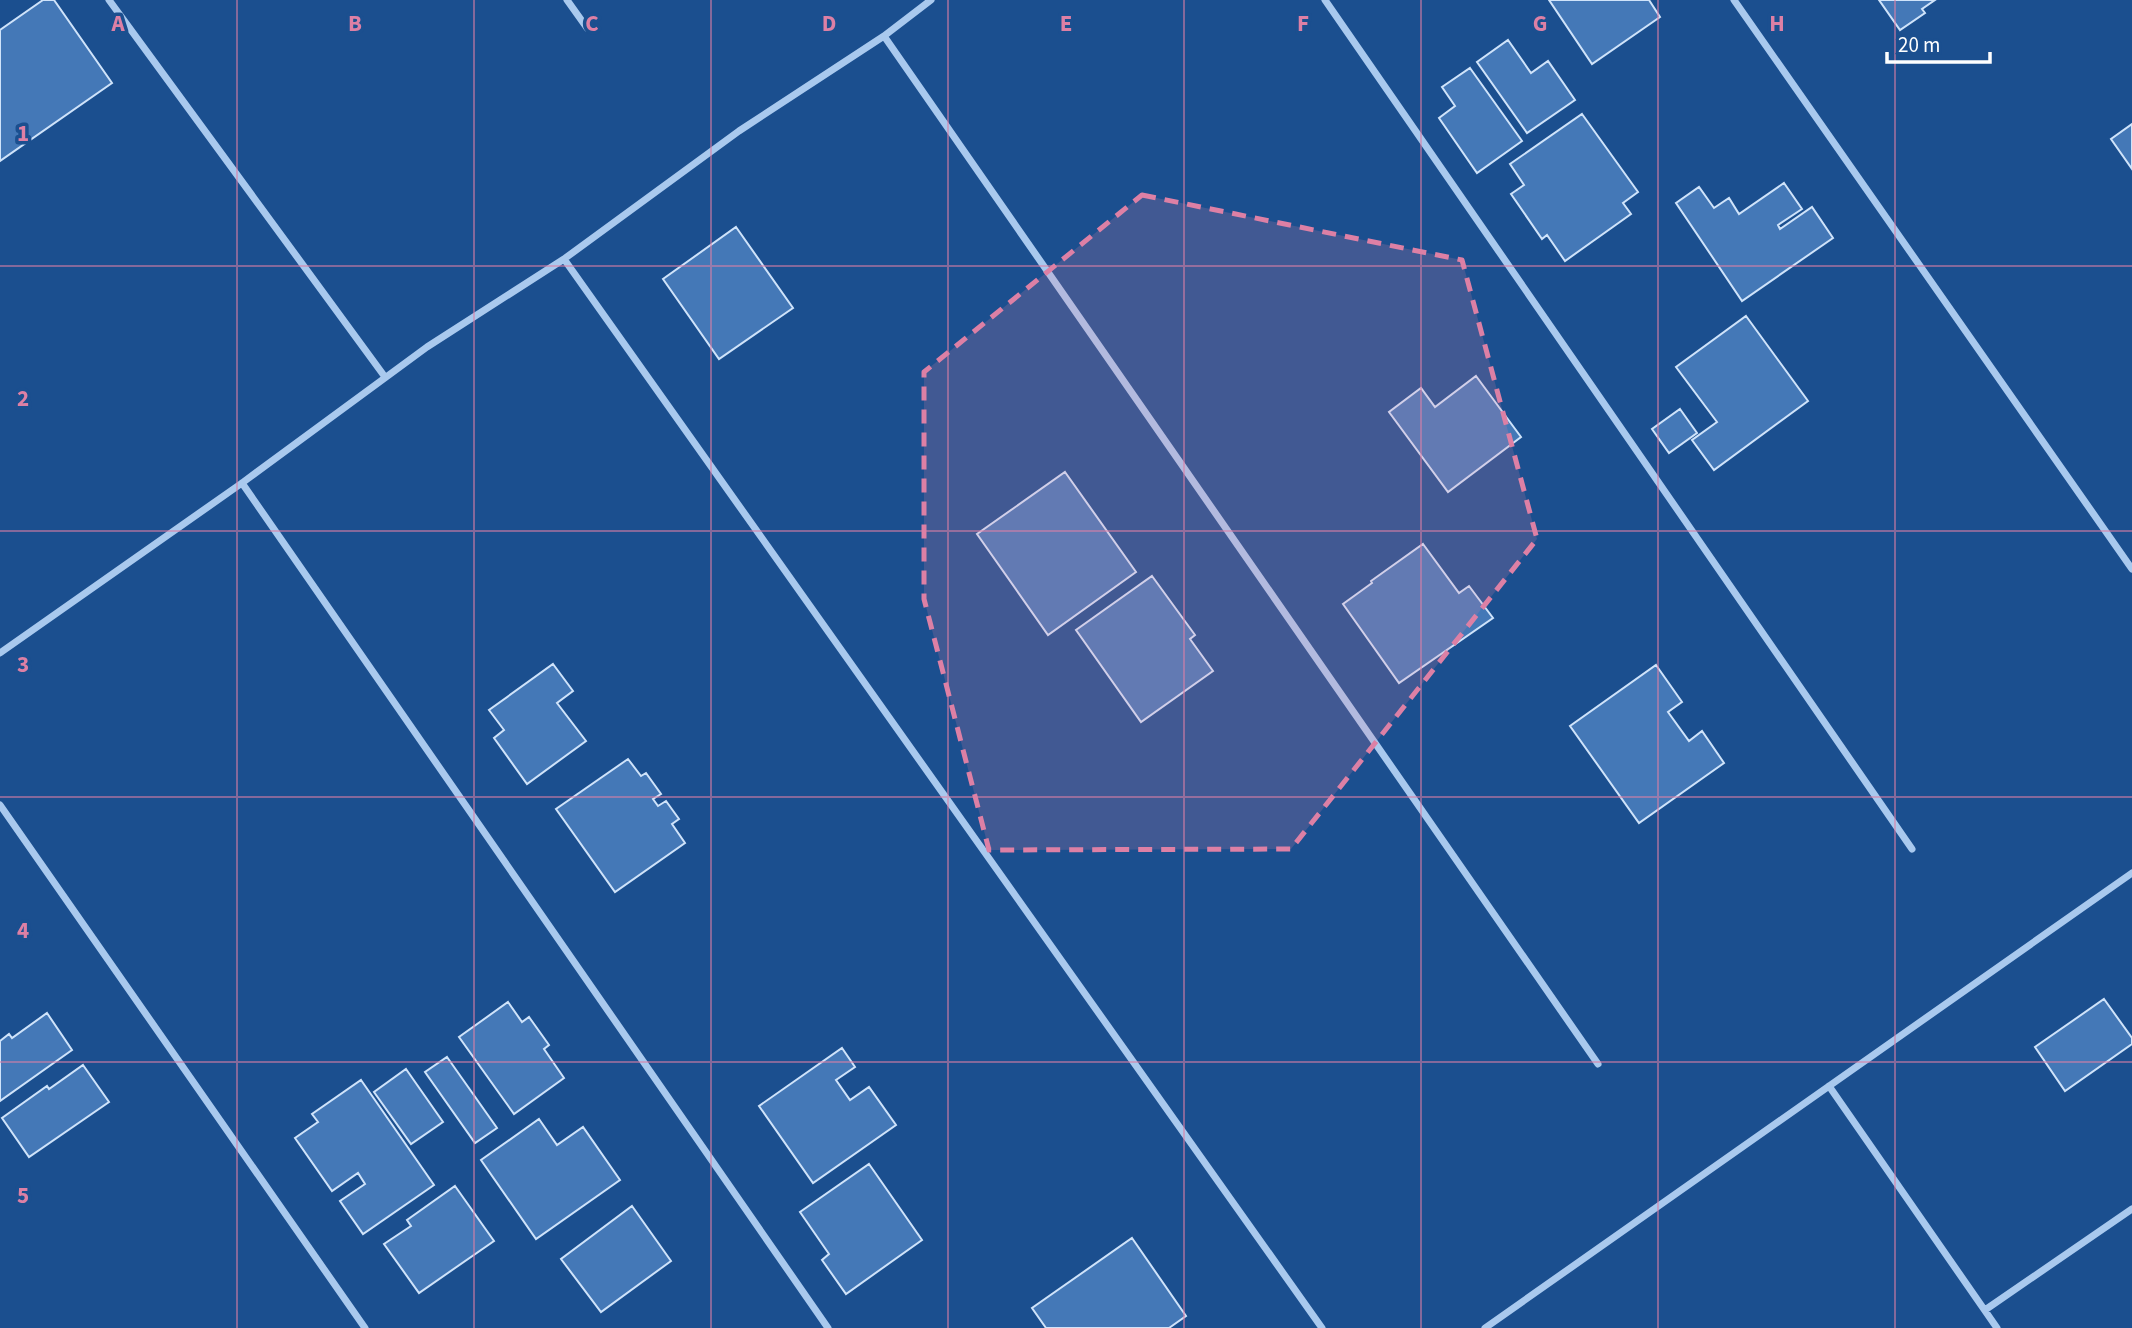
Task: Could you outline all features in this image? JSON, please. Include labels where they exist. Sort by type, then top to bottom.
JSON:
[{"type":"street","points":[[109,0],[385,377]]},
{"type":"street","points":[[567,0],[587,28]]},
{"type":"street","points":[[0,653],[242,483],[427,347],[564,259],[738,131],[884,36],[931,0]]},
{"type":"street","points":[[1325,0],[1912,849]]},
{"type":"street","points":[[1734,0],[2132,569]]},
{"type":"street","points":[[884,36],[1598,1064]]},
{"type":"street","points":[[564,259],[1322,1328]]},
{"type":"street","points":[[242,483],[828,1328]]},
{"type":"street","points":[[0,805],[365,1328]]},
{"type":"street","points":[[1485,1328],[2132,873]]},
{"type":"street","points":[[1829,1086],[1997,1328]]},
{"type":"street","points":[[1984,1310],[2132,1209]]},
{"type":"highlighted area","points":[[1142,195],[1462,260],[1537,539],[1291,849],[989,850],[924,599],[924,372]]},
{"type":"building","points":[[43,0],[54,0],[112,83],[0,161],[0,30]]},
{"type":"building","points":[[1549,0],[1649,0],[1660,17],[1592,64]]},
{"type":"building","points":[[1879,0],[1935,0],[1922,9],[1925,13],[1900,30]]},
{"type":"building","points":[[1508,40],[1531,73],[1548,61],[1575,100],[1527,133],[1477,62]]},
{"type":"building","points":[[1470,68],[1522,141],[1477,173],[1439,118],[1455,106],[1442,87]]},
{"type":"building","points":[[1582,114],[1638,192],[1623,203],[1631,214],[1565,261],[1547,235],[1542,239],[1511,194],[1524,185],[1510,164]]},
{"type":"building","points":[[2132,124],[2132,169],[2111,139]]},
{"type":"building","points":[[1784,183],[1802,209],[1778,225],[1780,229],[1812,207],[1833,238],[1742,301],[1676,203],[1699,187],[1714,208],[1729,198],[1739,214]]},
{"type":"building","points":[[736,227],[793,308],[719,359],[663,279]]},
{"type":"building","points":[[1746,316],[1808,401],[1714,470],[1692,440],[1717,422],[1676,367]]},
{"type":"building","points":[[1476,376],[1521,437],[1448,492],[1389,412],[1421,388],[1435,407]]},
{"type":"building","points":[[1680,409],[1697,433],[1669,453],[1652,429]]},
{"type":"building","points":[[1065,472],[1136,572],[1048,635],[977,534]]},
{"type":"building","points":[[1423,544],[1459,593],[1469,586],[1493,618],[1399,683],[1343,604]]},
{"type":"building","points":[[1152,576],[1195,635],[1190,639],[1213,671],[1141,722],[1076,630]]},
{"type":"building","points":[[553,664],[573,691],[557,703],[586,741],[527,784],[494,738],[504,730],[489,710]]},
{"type":"building","points":[[1656,665],[1682,702],[1668,712],[1689,741],[1702,731],[1724,763],[1639,823],[1570,726]]},
{"type":"building","points":[[628,759],[641,776],[646,773],[661,794],[653,799],[658,806],[666,801],[679,819],[672,824],[685,843],[615,892],[556,809]]},
{"type":"building","points":[[2104,999],[2132,1038],[2132,1044],[2065,1091],[2035,1047]]},
{"type":"building","points":[[508,1002],[522,1022],[529,1017],[549,1045],[544,1049],[564,1078],[514,1114],[459,1037]]},
{"type":"building","points":[[47,1013],[72,1050],[0,1101],[0,1041],[9,1034],[12,1038]]},
{"type":"building","points":[[842,1048],[855,1067],[836,1080],[850,1100],[869,1087],[896,1125],[813,1183],[759,1106]]},
{"type":"building","points":[[447,1057],[497,1128],[475,1143],[425,1072]]},
{"type":"building","points":[[83,1065],[109,1102],[29,1157],[2,1118],[47,1086],[49,1089]]},
{"type":"building","points":[[406,1069],[443,1122],[411,1144],[374,1092]]},
{"type":"building","points":[[361,1080],[434,1185],[363,1234],[340,1201],[365,1184],[358,1173],[332,1191],[295,1138],[318,1122],[312,1114]]},
{"type":"building","points":[[539,1119],[557,1145],[583,1127],[620,1180],[536,1239],[481,1160]]},
{"type":"building","points":[[869,1164],[922,1240],[846,1294],[822,1260],[829,1254],[800,1212]]},
{"type":"building","points":[[455,1186],[494,1241],[419,1293],[384,1244],[411,1226],[407,1220]]},
{"type":"building","points":[[632,1206],[671,1261],[601,1312],[561,1259]]},
{"type":"building","points":[[1132,1238],[1186,1316],[1169,1328],[1046,1328],[1032,1308]]}]
